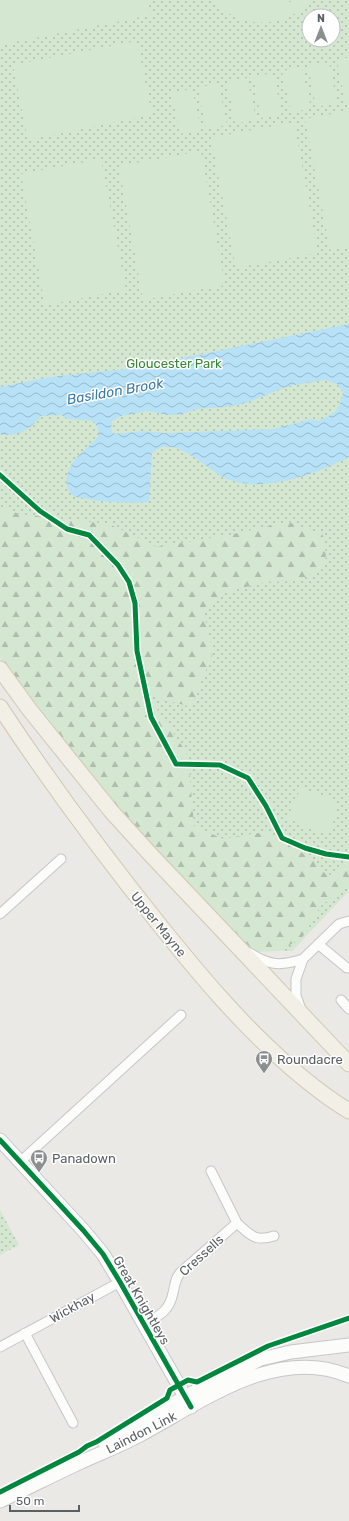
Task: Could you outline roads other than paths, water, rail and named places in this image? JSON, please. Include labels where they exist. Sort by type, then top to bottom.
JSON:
[{"type":"main road","points":[[0,669],[33,715],[111,811],[349,1064]]},
{"type":"main road","name":"Upper Mayne","points":[[0,707],[134,893],[215,993],[254,1034],[296,1073],[330,1099],[349,1111]]},
{"type":"main road","name":"Great Knightleys","points":[[0,1140],[21,1161],[103,1254],[188,1402]]},
{"type":"main road","name":"Laindon Link","points":[[188,1402],[228,1374],[262,1359],[291,1352],[349,1345]]},
{"type":"main road","name":"Laindon Link","points":[[0,1501],[71,1467],[112,1438],[188,1402],[251,1378],[278,1370],[313,1367],[326,1369],[349,1376]]},
{"type":"street","points":[[0,914],[61,859]]},
{"type":"street","points":[[307,1019],[296,996],[296,979],[303,959],[339,924],[349,921]]},
{"type":"street","points":[[227,935],[251,954],[265,962],[282,965],[303,959]]},
{"type":"street","points":[[318,944],[347,968]]},
{"type":"street","points":[[341,1000],[349,1009]]},
{"type":"street","points":[[21,1161],[181,1015]]},
{"type":"street","points":[[211,1171],[237,1223],[256,1238],[263,1239],[274,1236]]},
{"type":"street","name":"Cressells","points":[[144,1325],[167,1309],[171,1303],[175,1281],[181,1272],[237,1223]]},
{"type":"street","name":"Wickhay","points":[[0,1347],[120,1282]]},
{"type":"street","points":[[25,1333],[73,1423]]},
{"type":"water","name":"Basildon Brook","points":[[349,324],[349,457],[321,470],[289,480],[257,484],[241,483],[227,479],[180,450],[170,447],[161,448],[152,453],[149,502],[126,503],[80,498],[73,495],[68,489],[67,482],[70,467],[80,454],[99,435],[98,428],[93,421],[67,419],[61,415],[41,416],[23,431],[12,435],[0,434],[0,387],[50,377],[135,368]],"holes":[[[325,380],[337,384],[343,392],[336,411],[318,421],[312,419],[273,429],[166,433],[143,431],[113,434],[111,428],[112,421],[121,416],[147,411],[168,415],[182,414],[197,409],[225,407],[246,403],[289,386]]]},
{"type":"place","name":"Roundacre","points":[[264,1074]]},
{"type":"place","name":"Panadown","points":[[39,1173]]},
{"type":"park label","name":"Gloucester Park","points":[[174,363]]}]
